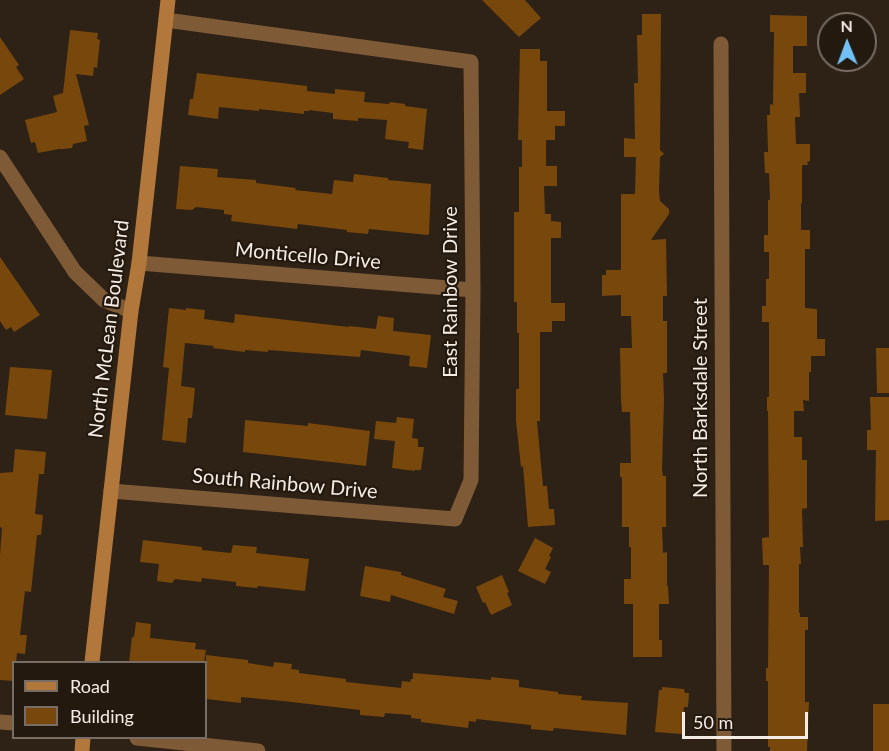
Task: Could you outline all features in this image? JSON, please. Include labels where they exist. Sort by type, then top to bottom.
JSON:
[{"type":"main road","name":"North McLean Boulevard","points":[[92,661],[168,0]]},
{"type":"street","name":"East Rainbow Drive","points":[[166,20],[471,62],[473,290],[471,480],[455,519]]},
{"type":"street","name":"North Barksdale Street","points":[[721,44],[724,751]]},
{"type":"street","points":[[0,157],[75,272],[104,300],[131,311]]},
{"type":"street","name":"Monticello Drive","points":[[139,263],[473,290]]},
{"type":"street","name":"South Rainbow Drive","points":[[111,490],[455,519]]},
{"type":"street","points":[[146,739],[258,751]]},
{"type":"building","points":[[482,0],[525,0],[541,18],[519,37]]},
{"type":"building","points":[[642,14],[661,14],[660,150],[664,154],[660,157],[659,191],[660,201],[669,209],[669,214],[651,240],[666,239],[667,296],[663,296],[663,321],[667,321],[667,373],[663,373],[662,470],[663,476],[666,476],[666,527],[662,527],[663,553],[667,552],[669,604],[659,604],[659,640],[662,640],[662,657],[633,657],[633,604],[624,604],[624,579],[631,579],[631,547],[629,547],[629,527],[622,527],[620,463],[631,463],[630,412],[622,412],[620,348],[632,348],[631,316],[621,316],[621,295],[602,296],[602,275],[606,275],[606,270],[621,270],[621,194],[635,194],[636,157],[624,157],[624,138],[635,139],[634,83],[638,83],[637,35],[642,35]]},
{"type":"building","points":[[770,15],[807,16],[807,46],[793,46],[793,73],[806,73],[806,93],[799,93],[800,117],[795,117],[796,144],[810,144],[810,161],[807,162],[808,165],[802,165],[801,230],[810,230],[810,249],[805,249],[805,308],[817,309],[817,339],[825,339],[825,356],[811,356],[809,401],[803,400],[804,411],[794,411],[794,437],[802,437],[802,460],[807,460],[807,508],[802,509],[803,547],[800,547],[801,564],[799,564],[799,613],[800,617],[808,617],[808,630],[805,630],[805,702],[809,702],[807,751],[770,751],[768,747],[766,668],[768,668],[769,565],[763,565],[762,538],[769,537],[767,397],[769,397],[769,322],[762,322],[762,306],[766,306],[766,279],[769,279],[769,252],[764,252],[764,235],[768,235],[769,173],[765,173],[764,152],[768,152],[767,115],[770,115],[770,104],[773,105],[774,32],[770,32]]},
{"type":"building","points":[[70,30],[98,33],[97,39],[100,40],[97,68],[94,67],[93,76],[76,74],[89,125],[84,126],[87,141],[73,144],[72,148],[38,153],[35,142],[31,143],[25,120],[57,112],[53,96],[63,93]]},
{"type":"building","points":[[0,37],[19,65],[16,67],[24,79],[0,95]]},
{"type":"building","points":[[520,49],[540,49],[540,61],[547,61],[547,111],[565,111],[565,126],[555,126],[555,140],[546,140],[546,166],[557,166],[557,186],[544,186],[545,214],[551,214],[551,221],[561,222],[561,238],[551,238],[551,303],[565,303],[565,321],[552,321],[552,332],[540,332],[540,421],[537,421],[543,486],[547,486],[549,509],[554,509],[555,525],[528,527],[523,466],[521,467],[516,421],[516,389],[519,389],[519,333],[517,333],[517,302],[514,302],[514,212],[519,212],[519,167],[522,167],[522,140],[518,140]]},
{"type":"building","points":[[197,73],[307,86],[307,91],[335,94],[335,89],[365,92],[364,102],[389,104],[390,102],[427,109],[423,150],[408,148],[409,142],[385,139],[387,120],[333,119],[333,113],[309,110],[304,111],[304,114],[219,107],[218,119],[188,115]]},
{"type":"building","points":[[180,166],[218,169],[217,177],[256,180],[256,183],[332,194],[334,180],[353,182],[354,174],[431,184],[429,234],[369,229],[368,234],[298,224],[297,229],[231,221],[232,215],[224,214],[224,210],[196,207],[192,210],[176,209]]},
{"type":"building","points":[[0,257],[40,315],[14,332],[11,327],[6,330],[0,321]]},
{"type":"building","points":[[169,308],[205,310],[204,319],[234,323],[235,314],[376,329],[378,316],[394,318],[393,331],[431,335],[427,368],[409,366],[410,356],[361,350],[360,357],[268,350],[268,352],[245,350],[245,352],[185,343],[181,386],[195,388],[192,418],[188,418],[186,443],[162,440],[169,368],[163,367]]},
{"type":"building","points":[[876,348],[889,348],[889,393],[877,393]]},
{"type":"building","points":[[10,367],[52,370],[47,419],[5,415]]},
{"type":"building","points":[[870,397],[889,397],[889,520],[875,521],[876,450],[867,450],[867,430],[871,430]]},
{"type":"building","points":[[397,417],[414,419],[412,438],[418,439],[418,447],[424,447],[421,470],[392,468],[395,441],[374,439],[376,421],[396,423]]},
{"type":"building","points":[[245,420],[308,426],[308,423],[370,431],[366,466],[243,452]]},
{"type":"building","points":[[15,449],[46,452],[44,474],[39,474],[35,514],[43,515],[41,535],[37,535],[31,592],[25,591],[20,635],[27,635],[25,654],[17,653],[16,661],[12,661],[12,681],[0,680],[2,528],[0,527],[0,473],[13,472]]},
{"type":"building","points":[[535,538],[553,548],[545,569],[551,572],[545,584],[518,571]]},
{"type":"building","points":[[143,540],[231,553],[233,545],[257,547],[256,553],[309,559],[305,591],[236,586],[236,582],[202,578],[201,582],[175,579],[172,583],[157,581],[159,564],[140,562]]},
{"type":"building","points":[[365,566],[401,572],[401,575],[446,589],[443,597],[458,601],[454,614],[391,595],[390,602],[360,596]]},
{"type":"building","points":[[502,575],[512,605],[491,615],[476,587]]},
{"type":"building","points":[[136,622],[151,624],[150,638],[196,643],[195,649],[206,650],[204,661],[129,661],[132,637],[134,637]]},
{"type":"building","points":[[206,655],[248,660],[248,663],[273,667],[274,662],[292,664],[291,669],[299,670],[299,673],[346,679],[346,682],[401,688],[402,681],[410,682],[413,679],[413,673],[491,680],[491,677],[519,680],[519,687],[582,696],[581,700],[628,703],[626,735],[554,728],[553,731],[531,729],[531,725],[476,719],[476,722],[469,721],[468,728],[421,722],[421,719],[411,718],[411,715],[385,713],[384,717],[360,715],[360,710],[241,697],[241,703],[207,699]]},
{"type":"building","points":[[662,687],[684,689],[685,693],[689,693],[688,707],[684,707],[682,734],[655,732],[659,690],[662,690]]},
{"type":"building","points":[[873,704],[889,704],[889,751],[873,751]]}]
